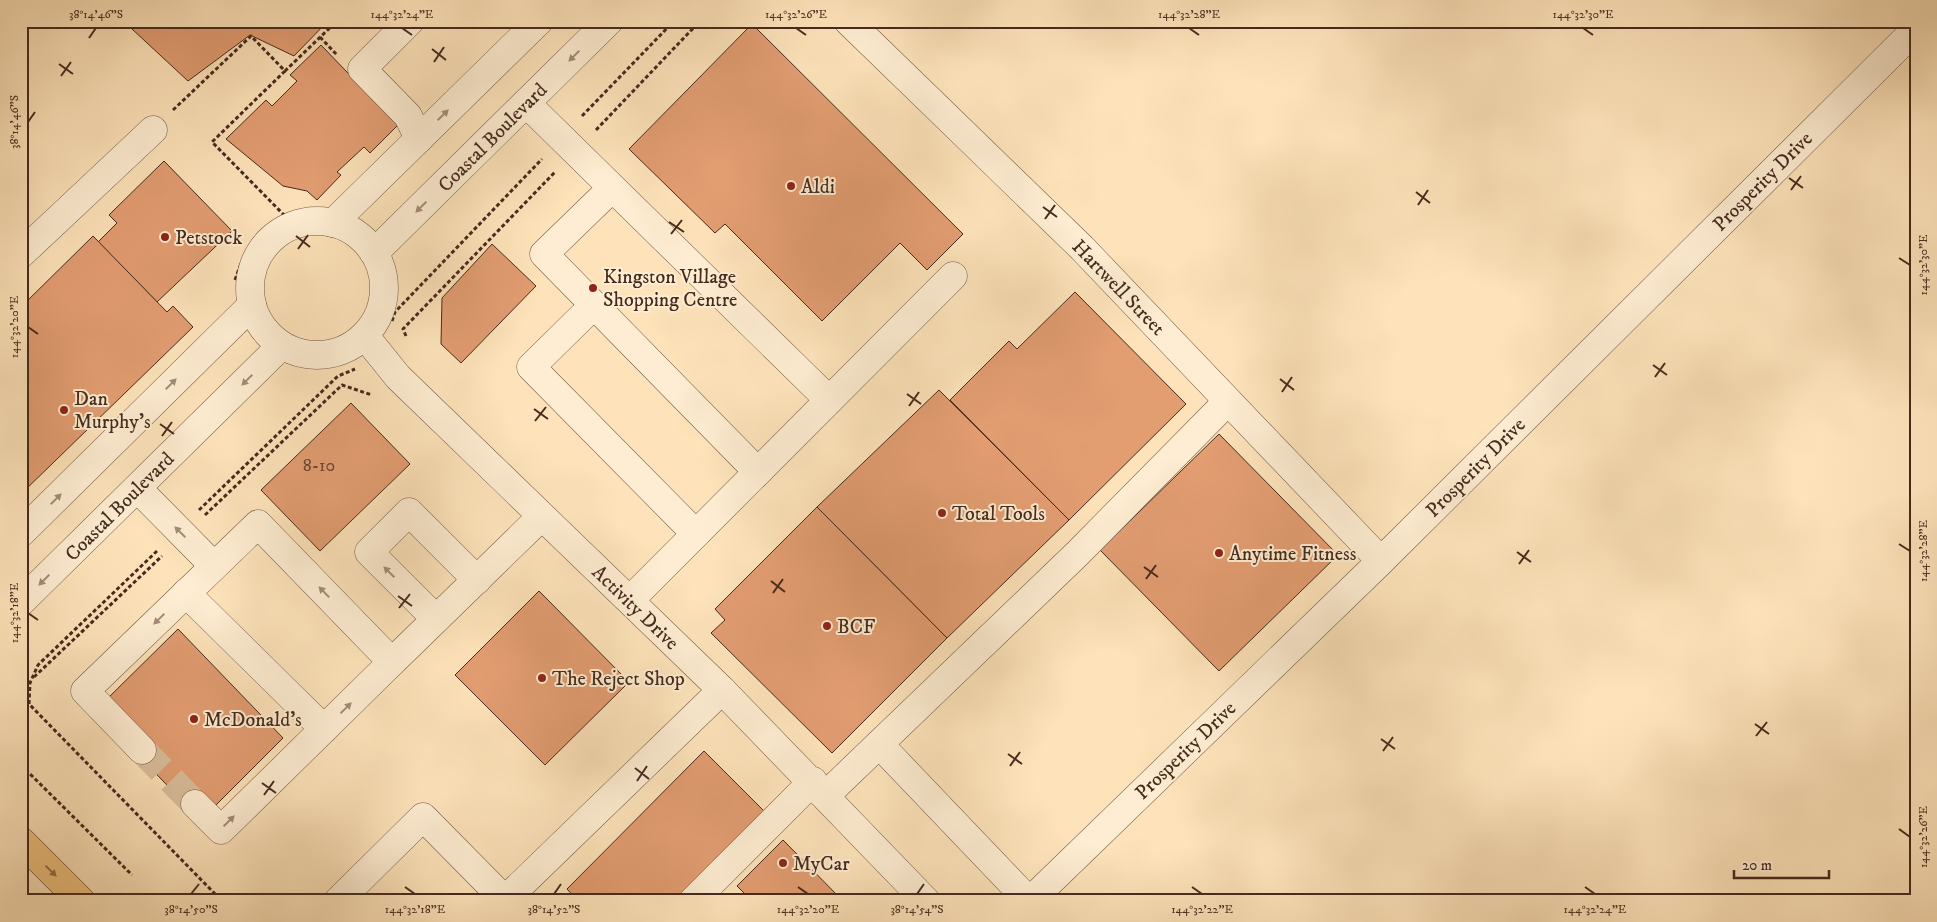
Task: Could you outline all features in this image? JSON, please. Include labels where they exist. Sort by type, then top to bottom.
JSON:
[{"type":"main road","points":[[21,841],[81,901]]},
{"type":"street","points":[[410,21],[362,69],[408,116],[419,139]]},
{"type":"street","points":[[21,533],[249,288],[252,270],[267,244],[283,230],[299,223],[316,221],[323,217],[419,139],[539,21]]},
{"type":"street","name":"Coastal Boulevard","points":[[374,253],[609,21]]},
{"type":"street","name":"Hartwell Street","points":[[848,21],[1082,248],[1381,560]]},
{"type":"street","name":"Prosperity Drive","points":[[1030,901],[1381,560],[1916,29]]},
{"type":"street","points":[[526,103],[829,400]]},
{"type":"street","points":[[21,254],[153,130]]},
{"type":"street","points":[[612,188],[544,254],[758,472]]},
{"type":"street","points":[[243,295],[268,335],[281,346],[298,353],[316,356],[334,354],[350,347],[373,346],[376,322],[382,305],[384,287],[382,269],[374,253],[363,239],[350,229],[323,217]]},
{"type":"street","points":[[630,600],[953,276]]},
{"type":"street","points":[[594,305],[531,367],[696,534]]},
{"type":"street","name":"Coastal Boulevard","points":[[21,602],[281,346]]},
{"type":"street","name":"Activity Drive","points":[[373,346],[398,377],[722,690],[819,788],[926,901]]},
{"type":"street","points":[[693,901],[819,788],[879,744],[1078,553],[1228,401]]},
{"type":"street","points":[[137,488],[214,566]]},
{"type":"street","points":[[436,619],[369,552],[409,512],[477,580]]},
{"type":"street","points":[[195,804],[220,830],[541,517]]},
{"type":"street","points":[[142,750],[84,691],[258,524],[392,662]]},
{"type":"street","points":[[186,593],[324,728]]},
{"type":"street","points":[[338,901],[423,816],[505,900],[722,690]]},
{"type":"street","points":[[879,744],[1030,901]]},
{"type":"path","points":[[285,216],[212,142],[337,21]]},
{"type":"path","points":[[217,896],[29,704],[30,683],[38,665],[338,376],[373,346],[395,312],[674,21]]},
{"type":"path","points":[[153,130],[251,36],[285,71]]},
{"type":"path","points":[[243,295],[241,261],[259,235],[285,216],[323,217]]},
{"type":"path","points":[[21,765],[132,875]]},
{"type":"building","points":[[141,21],[328,21],[294,56],[250,35],[188,81],[132,29]]},
{"type":"building","name":"Aldi","points":[[752,24],[963,234],[927,270],[900,243],[822,321],[725,224],[715,233],[629,149]]},
{"type":"building","points":[[321,45],[398,125],[370,153],[364,147],[337,172],[341,175],[317,200],[307,191],[283,186],[226,139],[266,100],[272,106],[297,81],[290,75]]},
{"type":"building","name":"Petstock","points":[[164,161],[232,231],[157,302],[98,242],[117,223],[109,215]]},
{"type":"building","name":"Dan Murphy's","points":[[93,236],[167,312],[173,306],[193,327],[21,494],[21,307]]},
{"type":"building","points":[[492,244],[536,286],[461,363],[441,344],[442,298]]},
{"type":"building","points":[[1075,292],[1186,404],[1069,520],[950,400],[1009,341],[1017,349]]},
{"type":"building","name":"Total Tools","points":[[939,390],[1069,520],[947,638],[817,507]]},
{"type":"building","points":[[351,403],[410,464],[320,551],[261,490]]},
{"type":"building","name":"Anytime Fitness","points":[[1219,434],[1338,555],[1219,671],[1100,550]]},
{"type":"building","name":"BCF","points":[[817,507],[947,638],[832,753],[711,633],[725,620],[715,609]]},
{"type":"building","name":"The Reject Shop","points":[[539,591],[629,682],[545,765],[455,675]]},
{"type":"building","name":"McDonald's","points":[[178,629],[283,738],[212,809],[190,809],[137,754],[105,701]]},
{"type":"building","points":[[704,751],[764,811],[674,901],[578,901],[567,889]]},
{"type":"building","name":"MyCar","points":[[783,840],[843,901],[752,901],[737,886]]},
{"type":"tunnel","points":[[142,750],[195,804]]},
{"type":"place","name":"Aldi","points":[[791,186]]},
{"type":"place","name":"Petstock","points":[[165,237]]},
{"type":"place","name":"Kingston Village Shopping Centre","points":[[593,288]]},
{"type":"place","name":"Dan Murphy's","points":[[64,410]]},
{"type":"place","name":"Total Tools","points":[[942,513]]},
{"type":"place","name":"Anytime Fitness","points":[[1219,553]]},
{"type":"place","name":"BCF","points":[[827,626]]},
{"type":"place","name":"The Reject Shop","points":[[542,678]]},
{"type":"place","name":"McDonald's","points":[[194,719]]},
{"type":"place","name":"MyCar","points":[[783,863]]}]
